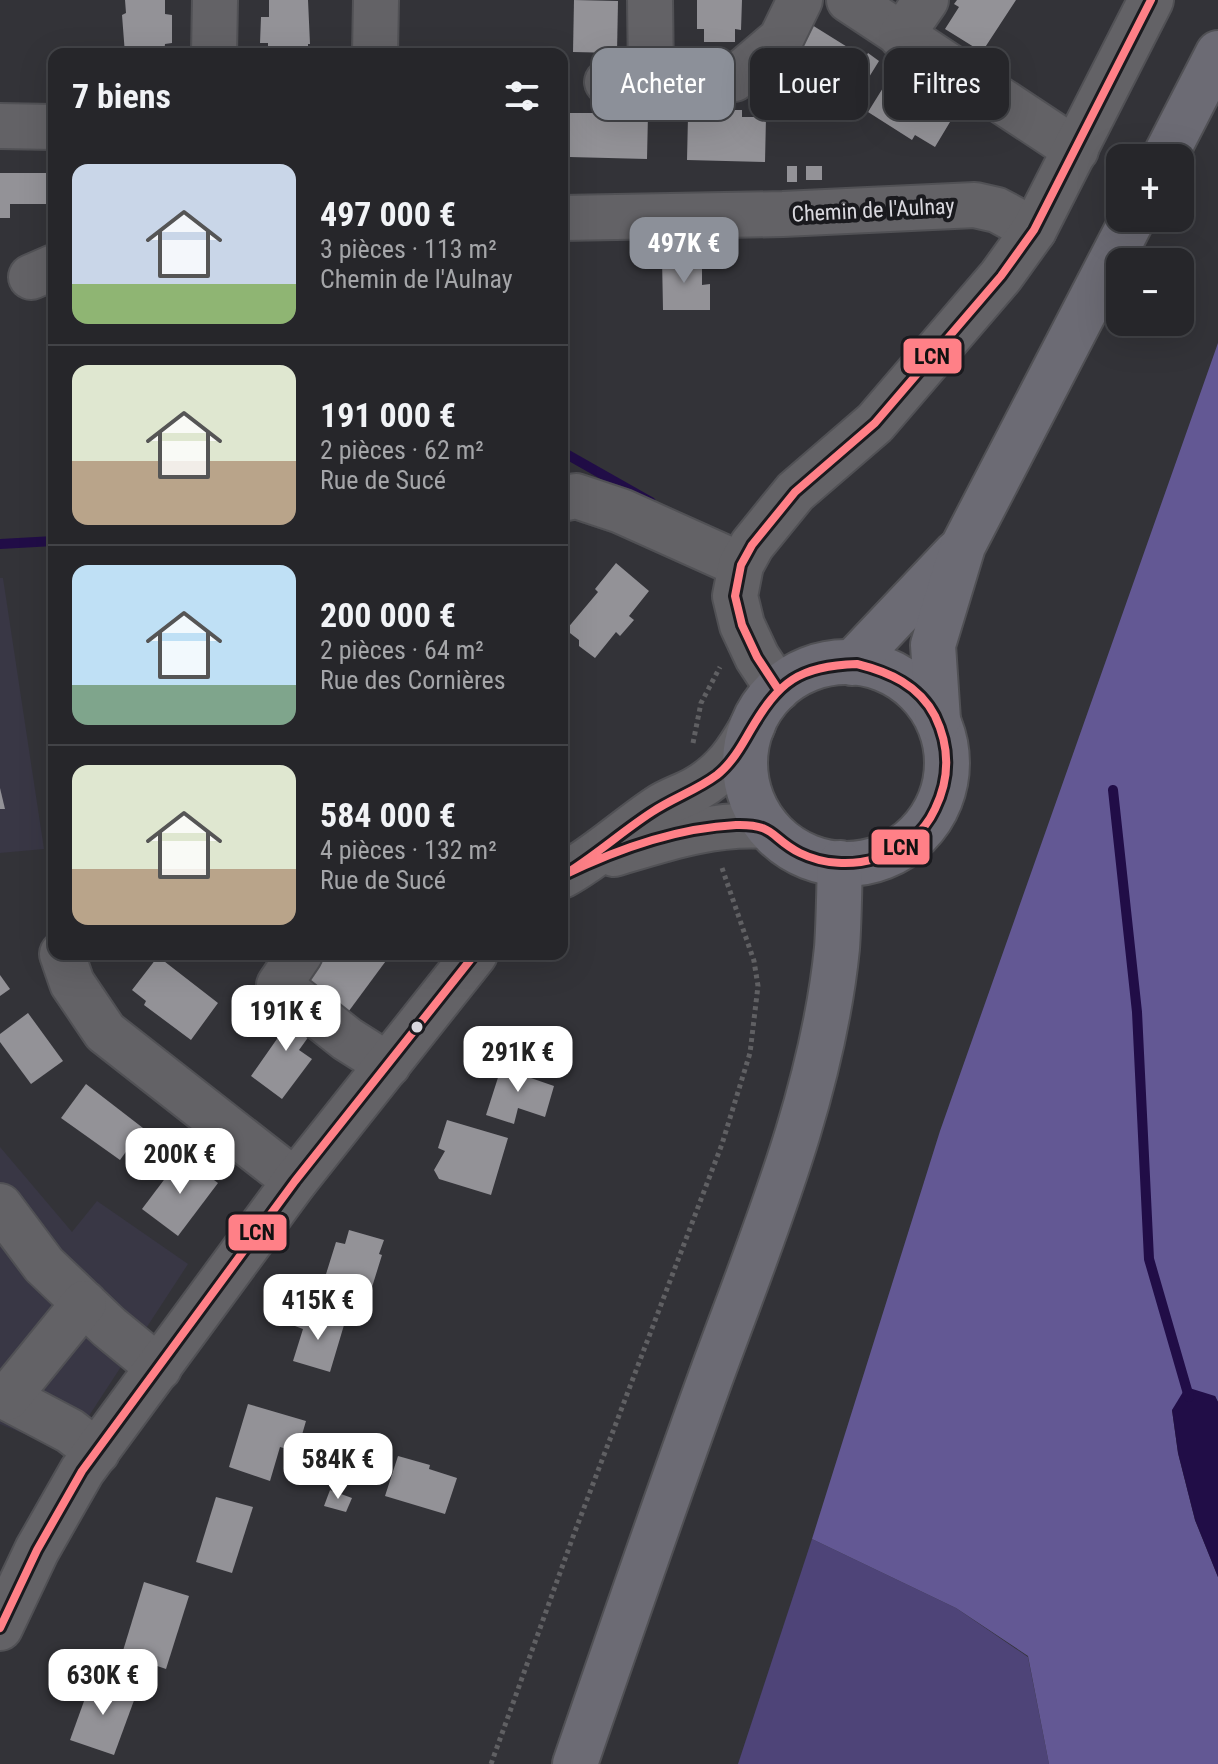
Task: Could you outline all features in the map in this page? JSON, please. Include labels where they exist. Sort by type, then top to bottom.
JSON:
[{"type":"main road","points":[[1171,144],[1218,53]]},
{"type":"main road","points":[[938,720],[920,694],[882,669],[852,663],[812,668],[778,689],[763,705],[753,725],[745,766],[748,788],[756,808],[767,826],[799,853],[840,863],[877,859],[895,851],[911,841],[935,812],[947,776],[946,747],[938,720],[933,645],[963,546],[1126,232]]},
{"type":"main road","points":[[852,663],[963,546]]},
{"type":"main road","points":[[575,1764],[667,1498],[778,1193],[801,1118],[829,1002],[837,950],[840,863]]},
{"type":"street","points":[[214,48],[215,0]]},
{"type":"street","points":[[375,48],[376,0]]},
{"type":"street","points":[[650,0],[651,48]]},
{"type":"street","points":[[734,79],[781,39],[800,0]]},
{"type":"street","points":[[849,0],[1076,150]]},
{"type":"street","points":[[901,36],[926,0]]},
{"type":"street","points":[[778,689],[745,635],[735,596],[741,565],[752,545],[795,492],[884,412],[1001,276],[1034,230],[1151,0]]},
{"type":"street","points":[[0,126],[48,127]]},
{"type":"street","name":"Chemin de l'Aulnay","points":[[568,218],[783,214],[975,205],[997,210],[1034,230]]},
{"type":"street","points":[[568,498],[576,496],[621,511],[741,565]]},
{"type":"street","points":[[704,808],[722,771],[753,725]]},
{"type":"street","points":[[573,870],[661,806],[704,808],[725,826],[767,826]]},
{"type":"street","points":[[64,960],[72,983],[105,1032],[295,1181]]},
{"type":"street","points":[[296,960],[279,985],[347,1039],[388,1065]]},
{"type":"street","points":[[0,1628],[63,1502],[97,1452],[295,1181],[470,960]]},
{"type":"street","points":[[9,1218],[44,1265],[159,1368]]},
{"type":"street","points":[[84,1303],[3,1396],[70,1431],[97,1452]]},
{"type":"path","points":[[491,1764],[574,1534],[722,1144],[750,1053],[758,1005],[754,961],[694,775],[693,745],[701,703],[714,677],[745,635]]},
{"type":"shaded area","points":[[1218,343],[1218,1402],[1215,1396],[1172,1410],[1178,1453],[1195,1520],[1218,1577],[1218,1764],[1049,1764],[1028,1656],[956,1608],[812,1539],[940,1131]]},
{"type":"shaded area","points":[[0,578],[3,578],[44,849],[0,853]]},
{"type":"shaded area","points":[[0,1147],[72,1232],[97,1201],[188,1264],[66,1451],[0,1424]]},
{"type":"shaded area","points":[[1186,1387],[1215,1396],[1218,1402],[1218,1577],[1195,1520],[1178,1453],[1172,1410]]},
{"type":"shaded area","points":[[812,1539],[956,1608],[1028,1657],[1049,1764],[738,1764]]},
{"type":"building","points":[[125,0],[165,0],[165,14],[172,15],[172,43],[165,44],[165,48],[125,48],[122,15],[126,13]]},
{"type":"building","points":[[269,0],[308,0],[308,48],[268,48],[268,43],[260,43],[261,17],[269,17]]},
{"type":"building","points":[[574,0],[618,1],[617,48],[573,52]]},
{"type":"building","points":[[697,0],[742,0],[741,30],[735,29],[735,42],[704,42],[704,29],[697,29]]},
{"type":"building","points":[[957,0],[1016,0],[985,48],[976,48],[945,29],[959,7],[954,4]]},
{"type":"building","points":[[812,25],[849,48],[797,48]]},
{"type":"building","points":[[868,53],[879,61],[868,79]]},
{"type":"building","points":[[884,86],[884,120],[950,122],[935,147],[915,135],[912,140],[868,112]]},
{"type":"building","points":[[734,110],[742,110],[742,117],[766,120],[765,162],[687,160],[688,120],[734,120]]},
{"type":"building","points":[[569,113],[592,113],[592,120],[648,120],[647,159],[569,157]]},
{"type":"building","points":[[787,166],[797,166],[797,182],[787,182]]},
{"type":"building","points":[[806,166],[822,166],[822,180],[806,180]]},
{"type":"building","points":[[0,173],[48,173],[48,204],[10,204],[10,218],[0,218]]},
{"type":"building","points":[[662,258],[702,258],[702,285],[710,284],[710,310],[663,310]]},
{"type":"building","points":[[616,563],[649,591],[629,616],[634,620],[620,636],[616,632],[595,658],[579,646],[579,640],[568,632],[568,628],[598,592],[595,589]]},
{"type":"building","points":[[0,788],[5,809],[0,809]]},
{"type":"building","points":[[155,960],[163,960],[218,1003],[191,1040],[144,1005],[146,1001],[132,990]]},
{"type":"building","points":[[321,960],[387,960],[343,1019],[301,988]]},
{"type":"building","points":[[0,975],[10,989],[0,996]]},
{"type":"building","points":[[290,1005],[317,1025],[299,1050],[312,1059],[282,1099],[251,1076],[279,1036],[271,1031]]},
{"type":"building","points":[[28,1013],[63,1061],[31,1084],[0,1042],[0,1034]]},
{"type":"building","points":[[503,1062],[530,1070],[528,1077],[554,1086],[545,1117],[518,1108],[514,1124],[486,1115]]},
{"type":"building","points":[[86,1084],[143,1128],[120,1160],[61,1118]]},
{"type":"building","points":[[447,1120],[508,1138],[491,1195],[439,1179],[434,1170],[445,1151],[438,1148]]},
{"type":"building","points":[[182,1156],[218,1183],[178,1236],[142,1209]]},
{"type":"building","points":[[349,1230],[384,1240],[368,1300],[322,1287],[336,1242],[345,1244]]},
{"type":"building","points":[[300,1312],[344,1325],[330,1372],[293,1361],[303,1329],[295,1326]]},
{"type":"building","points":[[248,1404],[306,1421],[297,1452],[280,1447],[270,1481],[229,1467]]},
{"type":"building","points":[[398,1456],[430,1465],[429,1469],[457,1478],[445,1514],[385,1496]]},
{"type":"building","points":[[330,1490],[352,1498],[346,1512],[324,1506]]},
{"type":"building","points":[[216,1497],[253,1507],[232,1573],[196,1562]]},
{"type":"building","points":[[144,1582],[189,1596],[166,1669],[122,1654]]},
{"type":"building","points":[[92,1679],[136,1695],[114,1755],[70,1740]]},
{"type":"waterway","points":[[568,455],[651,502]]},
{"type":"waterway","points":[[0,544],[48,541]]},
{"type":"waterway","points":[[1113,790],[1137,1012],[1149,1259],[1189,1397]]},
{"type":"transit line","name":"LCN","points":[[778,689],[757,657],[742,625],[735,596],[741,565],[752,545],[795,492],[875,423],[1001,276],[1034,230],[1151,0]]},
{"type":"transit line","name":"LCN","points":[[568,873],[646,842],[713,827],[749,825],[766,829],[800,853],[838,863],[876,858],[895,851],[911,840],[925,826],[943,786],[946,751],[940,728],[928,705],[912,688],[892,676],[857,664]]},
{"type":"transit line","name":"LCN","points":[[568,872],[652,812],[717,775],[727,766],[781,688],[820,668],[857,664]]},
{"type":"transit line","name":"LCN","points":[[0,1628],[37,1550],[82,1471],[295,1181],[470,960]]}]
